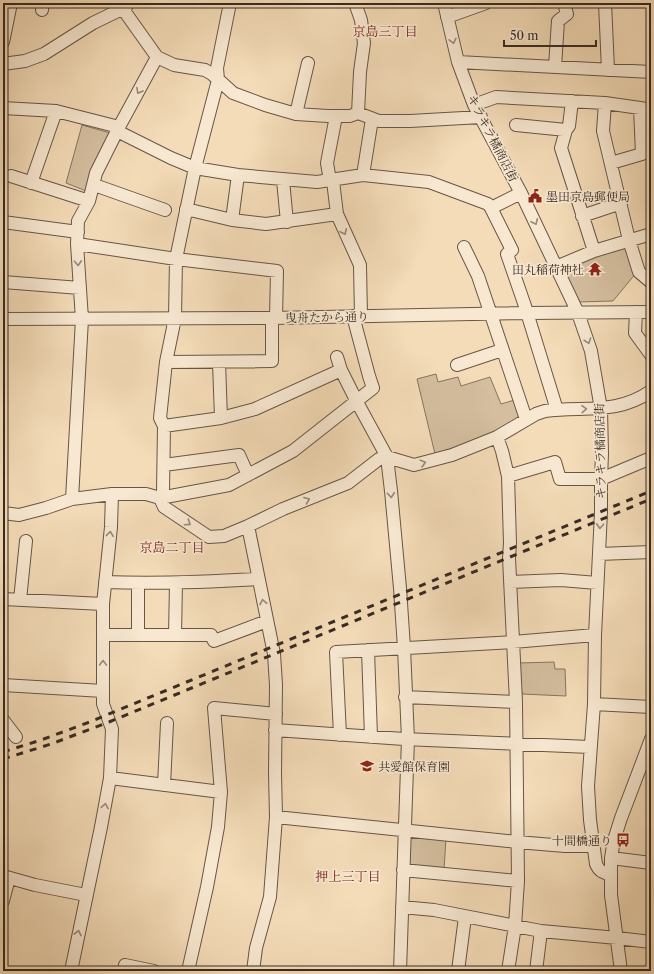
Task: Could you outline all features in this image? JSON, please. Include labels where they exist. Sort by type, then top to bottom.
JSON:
[{"type":"street","points":[[3,42],[10,3]]},
{"type":"street","points":[[160,498],[163,492],[164,426],[160,418],[166,362],[175,318],[176,259],[195,168],[218,80],[217,68],[230,3]]},
{"type":"street","points":[[355,3],[361,20],[364,43],[360,72],[358,113]]},
{"type":"street","name":"キラキラ橘商店街","points":[[444,3],[458,62],[474,105],[521,194],[578,313],[591,351],[601,409],[602,454],[601,512],[595,635],[594,704],[588,786],[592,846],[596,864],[598,869],[604,873],[610,874]]},
{"type":"street","points":[[447,17],[486,3]]},
{"type":"street","points":[[555,67],[558,21],[567,14],[564,3]]},
{"type":"street","points":[[605,3],[608,70]]},
{"type":"street","points":[[126,5],[125,12],[157,57],[174,65],[205,70],[233,93],[265,105],[296,114],[350,116],[358,113],[379,121],[410,121],[481,117]]},
{"type":"street","points":[[3,64],[25,61],[44,54],[93,23],[126,5]]},
{"type":"street","points":[[72,499],[82,319],[78,221],[89,201],[94,186],[96,173],[157,57]]},
{"type":"street","points":[[458,62],[651,72]]},
{"type":"street","points":[[296,114],[308,63]]},
{"type":"street","points":[[474,105],[496,97],[605,103],[645,109],[642,154],[611,163]]},
{"type":"street","points":[[572,101],[569,126],[566,130],[561,148],[594,251]]},
{"type":"street","points":[[605,103],[603,131],[629,240],[639,272],[651,282]]},
{"type":"street","points":[[3,108],[56,111],[118,129],[171,158],[195,168],[283,180],[317,182],[363,175],[430,182],[488,204],[512,250],[507,254],[558,410]]},
{"type":"street","points":[[31,183],[56,111]]},
{"type":"street","points":[[3,513],[19,515],[72,499],[112,494],[146,494],[160,498],[229,485],[293,451],[373,388],[369,376],[357,316],[360,265],[337,214],[327,163],[336,116]]},
{"type":"street","points":[[363,175],[372,119]]},
{"type":"street","points":[[516,125],[566,130]]},
{"type":"street","points":[[232,220],[238,175]]},
{"type":"street","points":[[11,176],[89,201]]},
{"type":"street","points":[[283,180],[287,222]]},
{"type":"street","points":[[94,186],[165,210]]},
{"type":"street","points":[[491,208],[521,194]]},
{"type":"street","points":[[582,216],[621,203]]},
{"type":"street","points":[[186,209],[232,220],[266,224],[337,214]]},
{"type":"street","points":[[3,222],[176,259],[277,271],[272,361],[166,362]]},
{"type":"street","points":[[556,267],[594,251],[651,234]]},
{"type":"street","points":[[464,247],[478,276],[526,419]]},
{"type":"street","points":[[3,282],[80,288]]},
{"type":"street","points":[[636,312],[635,333],[651,354]]},
{"type":"street","name":"曳舟たから通り","points":[[3,319],[274,318],[651,312]]},
{"type":"street","points":[[457,365],[502,350]]},
{"type":"street","points":[[337,357],[341,370],[387,457],[391,491],[401,602],[408,739],[400,971]]},
{"type":"street","points":[[219,362],[221,418]]},
{"type":"street","points":[[164,426],[221,418],[255,409],[341,370]]},
{"type":"street","points":[[160,498],[164,507],[209,537],[224,536],[283,509],[348,483],[379,459],[387,457],[414,465],[452,455],[497,437],[526,419],[545,411],[612,408],[631,402],[651,391]]},
{"type":"street","points":[[497,437],[508,476],[509,558],[517,744],[518,881],[515,926],[508,971]]},
{"type":"street","points":[[164,465],[240,455],[248,475]]},
{"type":"street","points":[[508,476],[556,462],[560,479],[601,479],[651,458]]},
{"type":"street","points":[[71,971],[110,778],[112,729],[103,704],[102,604],[111,527],[112,494]]},
{"type":"street","points":[[248,526],[274,654],[276,685],[274,773],[276,817],[270,897],[256,948],[253,971]]},
{"type":"street","points":[[20,600],[26,540]]},
{"type":"street","points":[[599,554],[651,552]]},
{"type":"street","points":[[105,582],[138,584],[258,579]]},
{"type":"street","points":[[510,582],[561,580],[597,583]]},
{"type":"street","points":[[175,634],[176,583]]},
{"type":"street","points":[[138,584],[138,635]]},
{"type":"street","points":[[3,599],[102,604]]},
{"type":"street","points":[[103,635],[211,635],[214,641],[267,621]]},
{"type":"street","points":[[340,735],[336,652],[513,642],[595,635]]},
{"type":"street","points":[[368,650],[371,737]]},
{"type":"street","points":[[3,685],[103,691]]},
{"type":"street","points":[[406,696],[516,702]]},
{"type":"street","points":[[594,704],[651,707]]},
{"type":"street","points":[[188,971],[207,887],[218,827],[221,792],[214,708],[276,714]]},
{"type":"street","points":[[3,720],[16,737]]},
{"type":"street","points":[[164,785],[167,723]]},
{"type":"street","points":[[275,730],[408,739],[590,747]]},
{"type":"street","points":[[621,971],[611,895],[611,858],[614,840],[621,818],[646,763],[651,739]]},
{"type":"street","points":[[110,778],[221,792]]},
{"type":"street","points":[[276,817],[517,842],[565,846],[592,846]]},
{"type":"street","points":[[611,858],[651,863]]},
{"type":"street","points":[[403,870],[518,881]]},
{"type":"street","points":[[3,902],[6,877],[86,895]]},
{"type":"street","points":[[402,907],[434,910],[541,931],[651,942]]},
{"type":"street","points":[[458,971],[465,917]]},
{"type":"street","points":[[536,971],[541,931]]},
{"type":"street","points":[[124,971],[125,965],[154,971]]},
{"type":"shaded area","points":[[82,125],[110,133],[86,191],[66,183]]},
{"type":"shaded area","points":[[624,245],[636,273],[613,301],[578,302],[564,271],[565,267]]},
{"type":"shaded area","points":[[436,374],[438,382],[458,377],[461,386],[490,377],[501,404],[518,399],[524,418],[479,439],[435,454],[417,379]]},
{"type":"shaded area","points":[[554,662],[555,669],[565,669],[566,696],[522,694],[519,663]]},
{"type":"shaded area","points":[[409,835],[446,839],[444,869],[407,865]]},
{"type":"railway","points":[[3,752],[87,723],[651,491]]},
{"type":"railway","points":[[3,759],[51,744],[109,722],[651,499]]},
{"type":"place","name":"墨田京島郵便局","points":[[535,196]]},
{"type":"place","name":"田丸稲荷神社","points":[[595,269]]},
{"type":"place","name":"共愛館保育園","points":[[367,766]]},
{"type":"place","name":"十間橋通り","points":[[623,840]]},
{"type":"district","name":"京島三丁目","points":[[385,31]]},
{"type":"district","name":"京島二丁目","points":[[172,547]]},
{"type":"district","name":"押上三丁目","points":[[348,876]]}]
